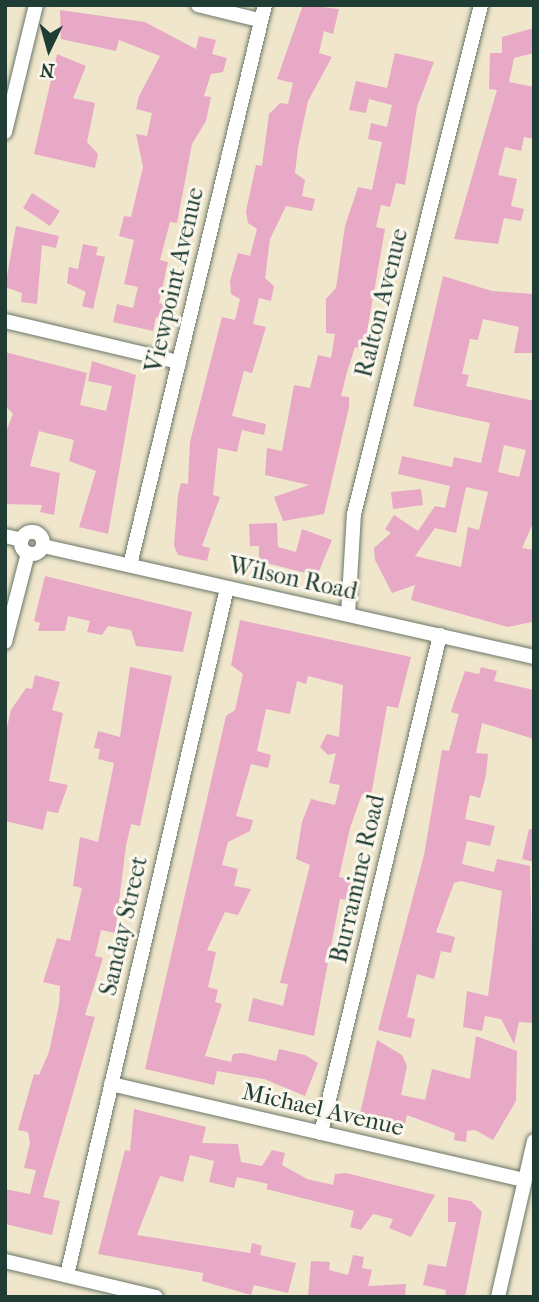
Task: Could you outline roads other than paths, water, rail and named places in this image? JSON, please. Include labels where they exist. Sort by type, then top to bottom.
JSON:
[{"type":"street","points":[[5,132],[36,5]]},
{"type":"street","points":[[198,5],[259,20]]},
{"type":"street","name":"Viewpoint Avenue","points":[[130,565],[259,20],[265,5]]},
{"type":"street","name":"Ralton Avenue","points":[[348,614],[354,514],[481,5]]},
{"type":"street","points":[[5,321],[179,362]]},
{"type":"street","points":[[5,536],[25,547],[5,642]]},
{"type":"street","name":"Wilson Road","points":[[25,547],[43,546],[534,657]]},
{"type":"street","name":"Sanday Street","points":[[67,1275],[227,588]]},
{"type":"street","name":"Burramine Road","points":[[321,1133],[440,635]]},
{"type":"street","name":"Michael Avenue","points":[[111,1084],[524,1180]]},
{"type":"street","points":[[498,1297],[534,1141]]},
{"type":"street","points":[[5,1261],[156,1297]]}]
